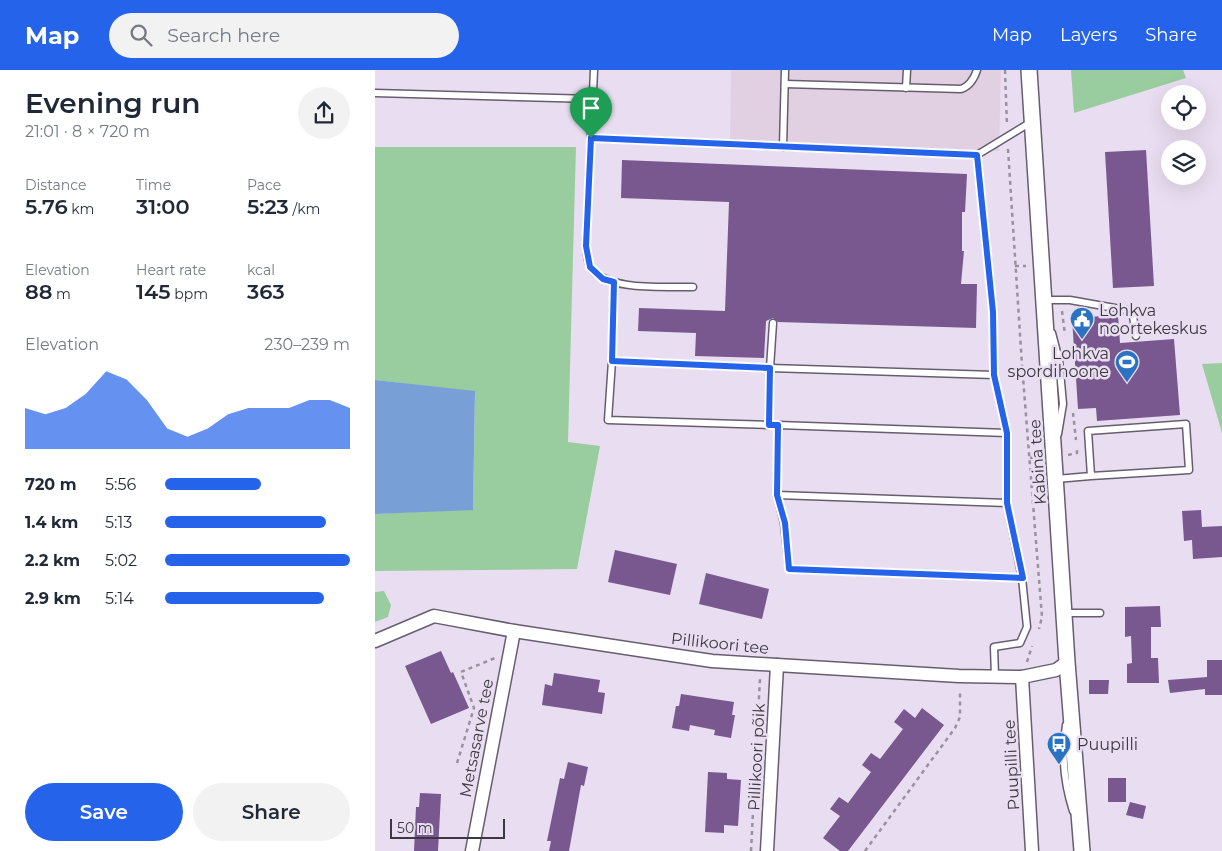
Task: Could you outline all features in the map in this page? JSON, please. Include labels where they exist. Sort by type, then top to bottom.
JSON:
[{"type":"street","name":"Kabina tee","points":[[1029,70],[1067,662],[1082,845]]},
{"type":"street","name":"Pillikoori tee","points":[[375,642],[434,616],[514,631],[713,660],[777,665],[959,676],[1022,677],[1056,670],[1067,662]]},
{"type":"street","name":"Metsasarve tee","points":[[472,851],[514,631]]},
{"type":"street","name":"Pillikoori põik","points":[[767,851],[777,665]]},
{"type":"street","name":"Puupilli tee","points":[[1022,677],[1032,851]]},
{"type":"lane","points":[[594,70],[587,253],[590,267],[603,279],[614,282],[693,287]]},
{"type":"lane","points":[[783,147],[785,70]]},
{"type":"lane","points":[[906,88],[907,70]]},
{"type":"lane","points":[[785,84],[961,89],[970,83],[977,70]]},
{"type":"lane","points":[[375,93],[593,99]]},
{"type":"lane","points":[[591,138],[977,155],[1032,121]]},
{"type":"lane","points":[[977,155],[993,312],[994,375],[1007,433],[1007,503],[1023,578],[1027,627],[1020,642],[994,647],[995,676]]},
{"type":"lane","points":[[614,282],[608,420],[1007,433]]},
{"type":"lane","points":[[1044,300],[1070,300],[1126,310],[1133,316],[1136,336]]},
{"type":"lane","points":[[769,425],[773,323]]},
{"type":"lane","points":[[612,361],[994,375]]},
{"type":"lane","points":[[1056,479],[1189,470],[1186,424],[1088,431],[1091,476]]},
{"type":"lane","points":[[778,425],[777,495],[785,523],[789,569],[1023,578]]},
{"type":"lane","points":[[777,495],[1007,503]]},
{"type":"lane","points":[[1064,613],[1100,614]]},
{"type":"path","points":[[1005,70],[1007,136],[1021,355],[1042,617],[1036,637]]},
{"type":"path","points":[[1022,677],[1032,645]]},
{"type":"path","points":[[457,763],[474,708],[461,672],[510,652]]},
{"type":"path","points":[[865,851],[955,728],[960,717],[961,707],[959,676]]},
{"type":"path","points":[[751,851],[760,678]]},
{"type":"shaded area","points":[[731,70],[1001,70],[999,151],[730,140]]},
{"type":"green space","points":[[1071,70],[1183,70],[1186,78],[1161,85],[1074,113]]},
{"type":"green space","points":[[375,147],[576,147],[568,442],[600,446],[577,569],[375,571],[375,514],[473,509],[475,392],[375,380]]},
{"type":"green space","points":[[1222,363],[1222,433],[1202,364]]},
{"type":"green space","points":[[384,591],[391,605],[388,617],[375,622],[375,592]]},
{"type":"water","points":[[375,380],[475,391],[473,510],[375,514]]},
{"type":"building","points":[[1146,150],[1154,286],[1113,288],[1105,152]]},
{"type":"building","points":[[622,160],[967,174],[965,212],[962,212],[962,251],[964,251],[961,284],[977,284],[976,328],[778,322],[773,318],[766,321],[764,358],[695,356],[696,333],[638,331],[639,308],[725,311],[729,202],[621,198]]},
{"type":"building","name":"Lohkva spordihoone","points":[[1118,315],[1120,343],[1174,339],[1180,415],[1097,421],[1096,408],[1078,409],[1072,318]]},
{"type":"building","points":[[1201,510],[1202,527],[1222,526],[1222,557],[1193,559],[1192,540],[1184,541],[1182,511]]},
{"type":"building","points":[[615,550],[677,564],[670,595],[608,582]]},
{"type":"building","points":[[706,573],[769,589],[762,619],[699,604]]},
{"type":"building","points":[[1160,606],[1161,627],[1151,627],[1151,658],[1158,658],[1159,683],[1127,683],[1127,664],[1132,663],[1131,636],[1125,637],[1125,607]]},
{"type":"building","points":[[441,651],[451,673],[453,672],[469,708],[431,724],[405,666]]},
{"type":"building","points":[[1207,660],[1222,660],[1222,695],[1205,695],[1205,689],[1170,693],[1168,680],[1207,677]]},
{"type":"building","points":[[554,673],[600,680],[598,692],[605,693],[602,714],[542,705],[545,684],[552,686]]},
{"type":"building","points":[[1089,680],[1109,680],[1108,694],[1089,694]]},
{"type":"building","points":[[681,694],[734,702],[732,715],[735,715],[731,738],[714,735],[715,730],[690,725],[689,731],[672,728],[676,706],[679,706]]},
{"type":"building","points":[[922,708],[944,725],[848,851],[840,851],[823,838],[840,816],[830,809],[839,797],[848,803],[871,772],[862,765],[871,753],[880,759],[903,729],[894,722],[904,709],[915,718]]},
{"type":"building","points":[[568,762],[588,767],[584,786],[581,785],[569,851],[549,851],[551,841],[547,841],[560,778],[564,779]]},
{"type":"building","points":[[708,772],[727,773],[727,779],[741,780],[738,826],[724,825],[724,833],[705,832]]},
{"type":"building","points":[[1108,778],[1126,778],[1126,802],[1108,802]]},
{"type":"building","points":[[420,793],[441,794],[438,851],[414,851],[416,807],[419,807]]},
{"type":"building","points":[[1130,802],[1146,806],[1143,819],[1126,815]]},
{"type":"place","name":"Lohkva noortekeskus","points":[[1082,340]]},
{"type":"place","name":"Lohkva spordihoone","points":[[1127,383]]},
{"type":"place","name":"Puupilli","points":[[1059,765]]},
{"type":"route","points":[[591,138],[977,155],[993,312],[994,375],[1007,433],[1007,503],[1023,578],[789,569],[785,523],[777,495],[778,425],[769,425],[770,368],[612,361],[614,282],[603,279],[590,267],[586,246],[591,138]]}]
